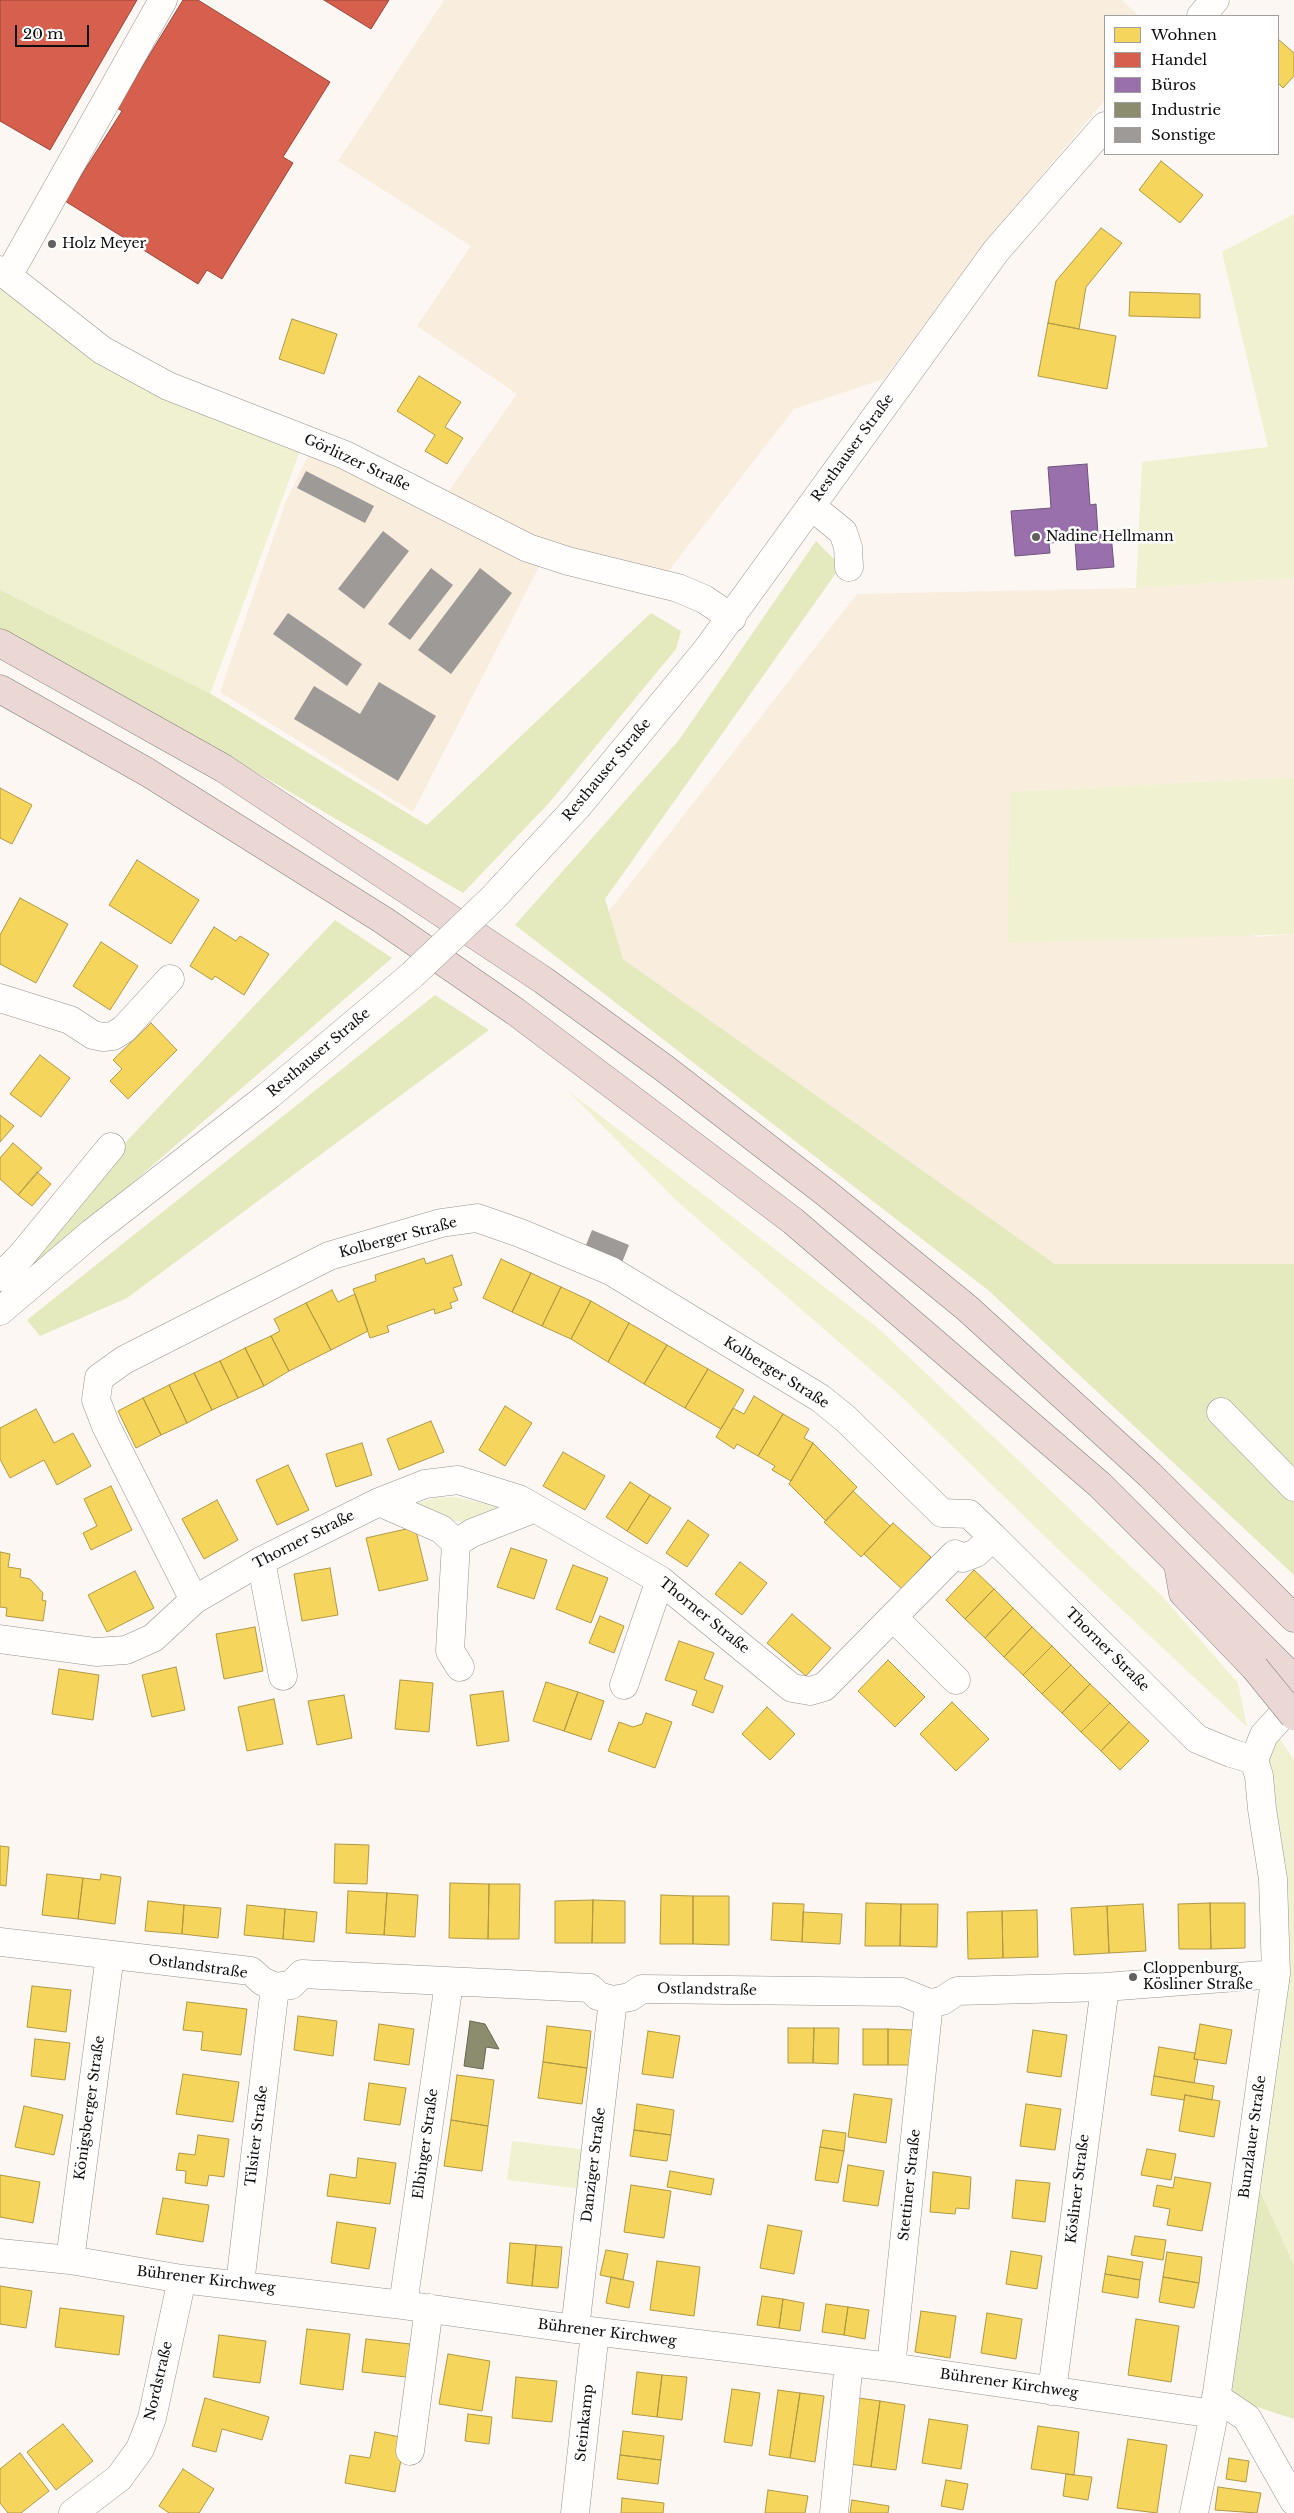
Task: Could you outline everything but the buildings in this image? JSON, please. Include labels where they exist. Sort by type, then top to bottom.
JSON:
[{"type":"highway","points":[[0,643],[223,768],[543,980],[664,1068],[826,1192],[967,1308],[1150,1474],[1294,1618]]},
{"type":"highway","points":[[0,689],[147,772],[383,920],[516,1012],[793,1221],[1100,1485],[1176,1559],[1183,1593],[1263,1661],[1294,1679]]},
{"type":"highway","points":[[1263,1661],[1294,1716]]},
{"type":"street","points":[[4,273],[163,0]]},
{"type":"street","points":[[1202,15],[1215,0]]},
{"type":"street","name":"Resthauser Straße","points":[[0,1311],[93,1232],[268,1096],[412,975],[492,899],[577,807],[732,618],[996,251],[1104,127]]},
{"type":"street","name":"Görlitzer Straße","points":[[4,273],[102,350],[168,386],[346,455],[528,548],[568,561],[678,588],[704,599],[732,618]]},
{"type":"street","points":[[811,506],[842,532],[848,547],[849,567]]},
{"type":"street","points":[[0,998],[52,1016],[70,1020],[94,1035],[113,1036],[124,1029],[170,979]]},
{"type":"street","points":[[0,1277],[22,1255],[112,1147]]},
{"type":"street","name":"Kolberger Straße","points":[[194,1600],[106,1426],[96,1400],[99,1378],[124,1360],[329,1256],[441,1223],[477,1218],[520,1233],[611,1271],[820,1398],[846,1419],[942,1513]]},
{"type":"street","points":[[1221,1412],[1294,1487]]},
{"type":"street","name":"Thorner Straße","points":[[0,1639],[96,1652],[126,1650],[153,1638],[194,1600],[261,1561],[379,1502],[424,1484],[458,1480],[518,1499],[660,1580],[792,1688],[810,1692],[824,1687],[954,1554]]},
{"type":"street","points":[[379,1502],[441,1529],[456,1542]]},
{"type":"street","points":[[456,1542],[472,1533],[533,1509]]},
{"type":"street","points":[[942,1513],[969,1514],[993,1537],[976,1553],[963,1558],[954,1554],[946,1542],[946,1528],[942,1513]]},
{"type":"street","name":"Thorner Straße","points":[[993,1537],[1197,1739],[1254,1760]]},
{"type":"street","points":[[449,1663],[456,1542]]},
{"type":"street","points":[[261,1561],[283,1676]]},
{"type":"street","points":[[624,1685],[660,1580]]},
{"type":"street","points":[[892,1617],[956,1680]]},
{"type":"street","points":[[1254,1760],[1264,1734],[1294,1702]]},
{"type":"street","name":"Bunzlauer Straße","points":[[1194,2513],[1215,2405],[1276,1974],[1273,1879],[1259,1776],[1254,1760]]},
{"type":"street","name":"Ostlandstraße","points":[[0,1942],[251,1971],[262,1981],[275,1987]]},
{"type":"street","name":"Königsberger Straße","points":[[70,2260],[110,1955]]},
{"type":"street","points":[[275,1987],[291,1985],[302,1974],[449,1983],[590,1988],[598,1996],[614,2000]]},
{"type":"street","points":[[929,2003],[942,2001],[958,1991],[1105,1987],[1276,1974]]},
{"type":"street","name":"Elbinger Straße","points":[[410,2451],[416,2306],[449,1983]]},
{"type":"street","name":"Tilsiter Straße","points":[[240,2284],[275,1987]]},
{"type":"street","name":"Kösliner Straße","points":[[1052,2391],[1105,1987]]},
{"type":"street","name":"Ostlandstraße","points":[[614,2000],[630,1997],[642,1989],[661,1989],[902,1992],[929,2003]]},
{"type":"street","name":"Danziger Straße","points":[[585,2331],[614,2000]]},
{"type":"street","name":"Stettiner Straße","points":[[891,2367],[929,2003]]},
{"type":"street","name":"Bührener Kirchweg","points":[[0,2254],[70,2260],[182,2278],[416,2306],[585,2331],[891,2367],[1052,2391],[1215,2405]]},
{"type":"street","name":"Nordstraße","points":[[73,2513],[119,2478],[140,2449],[152,2418],[182,2278]]},
{"type":"street","name":"Steinkamp","points":[[575,2513],[585,2331]]},
{"type":"street","points":[[834,2513],[849,2362]]},
{"type":"street","points":[[1215,2405],[1247,2418],[1294,2501]]},
{"type":"shaded area","points":[[444,0],[1122,0],[1138,15],[1104,15],[1104,101],[983,245],[884,379],[794,409],[667,573],[530,540],[446,495],[517,394],[417,326],[471,246],[338,161]]},
{"type":"shaded area","points":[[310,452],[540,565],[413,812],[220,692],[286,501]]},
{"type":"shaded area","points":[[1294,578],[1294,777],[1010,792],[1257,937],[1294,934],[1294,1264],[1055,1264],[623,959],[608,912],[857,594],[1136,588]]},
{"type":"green space","points":[[1294,214],[1294,578],[1136,588],[1142,462],[1268,447],[1222,252]]},
{"type":"green space","points":[[0,284],[301,448],[210,694],[0,590]]},
{"type":"green space","points":[[816,541],[841,566],[605,899],[623,959],[1055,1264],[1294,1264],[1294,1575],[988,1290],[515,925],[679,740]]},
{"type":"green space","points":[[0,590],[211,694],[427,825],[651,613],[681,631],[676,649],[549,803],[463,893],[230,757],[0,629]]},
{"type":"green space","points":[[1294,777],[1294,934],[1008,943],[1010,792]]},
{"type":"green space","points":[[335,920],[392,958],[4,1294],[0,1290],[91,1179]]},
{"type":"green space","points":[[435,995],[489,1030],[127,1298],[40,1336],[27,1320]]},
{"type":"green space","points":[[568,1091],[878,1328],[1161,1595],[1238,1683],[1247,1727],[1066,1557],[901,1396],[678,1202]]},
{"type":"green space","points":[[456,1497],[501,1508],[494,1516],[463,1522],[439,1518],[418,1509],[418,1503],[435,1498]]},
{"type":"green space","points":[[1277,1734],[1294,1760],[1294,2265],[1259,2189],[1265,1762]]},
{"type":"green space","points":[[512,2141],[588,2150],[584,2189],[507,2180]]},
{"type":"green space","points":[[1259,2189],[1294,2265],[1294,2419],[1230,2398]]},
{"type":"place","name":"Holz Meyer","points":[[52,244]]},
{"type":"place","name":"Nadine Hellmann","points":[[1036,537]]},
{"type":"place","name":"Cloppenburg, Kösliner Straße","points":[[1133,1977]]}]
